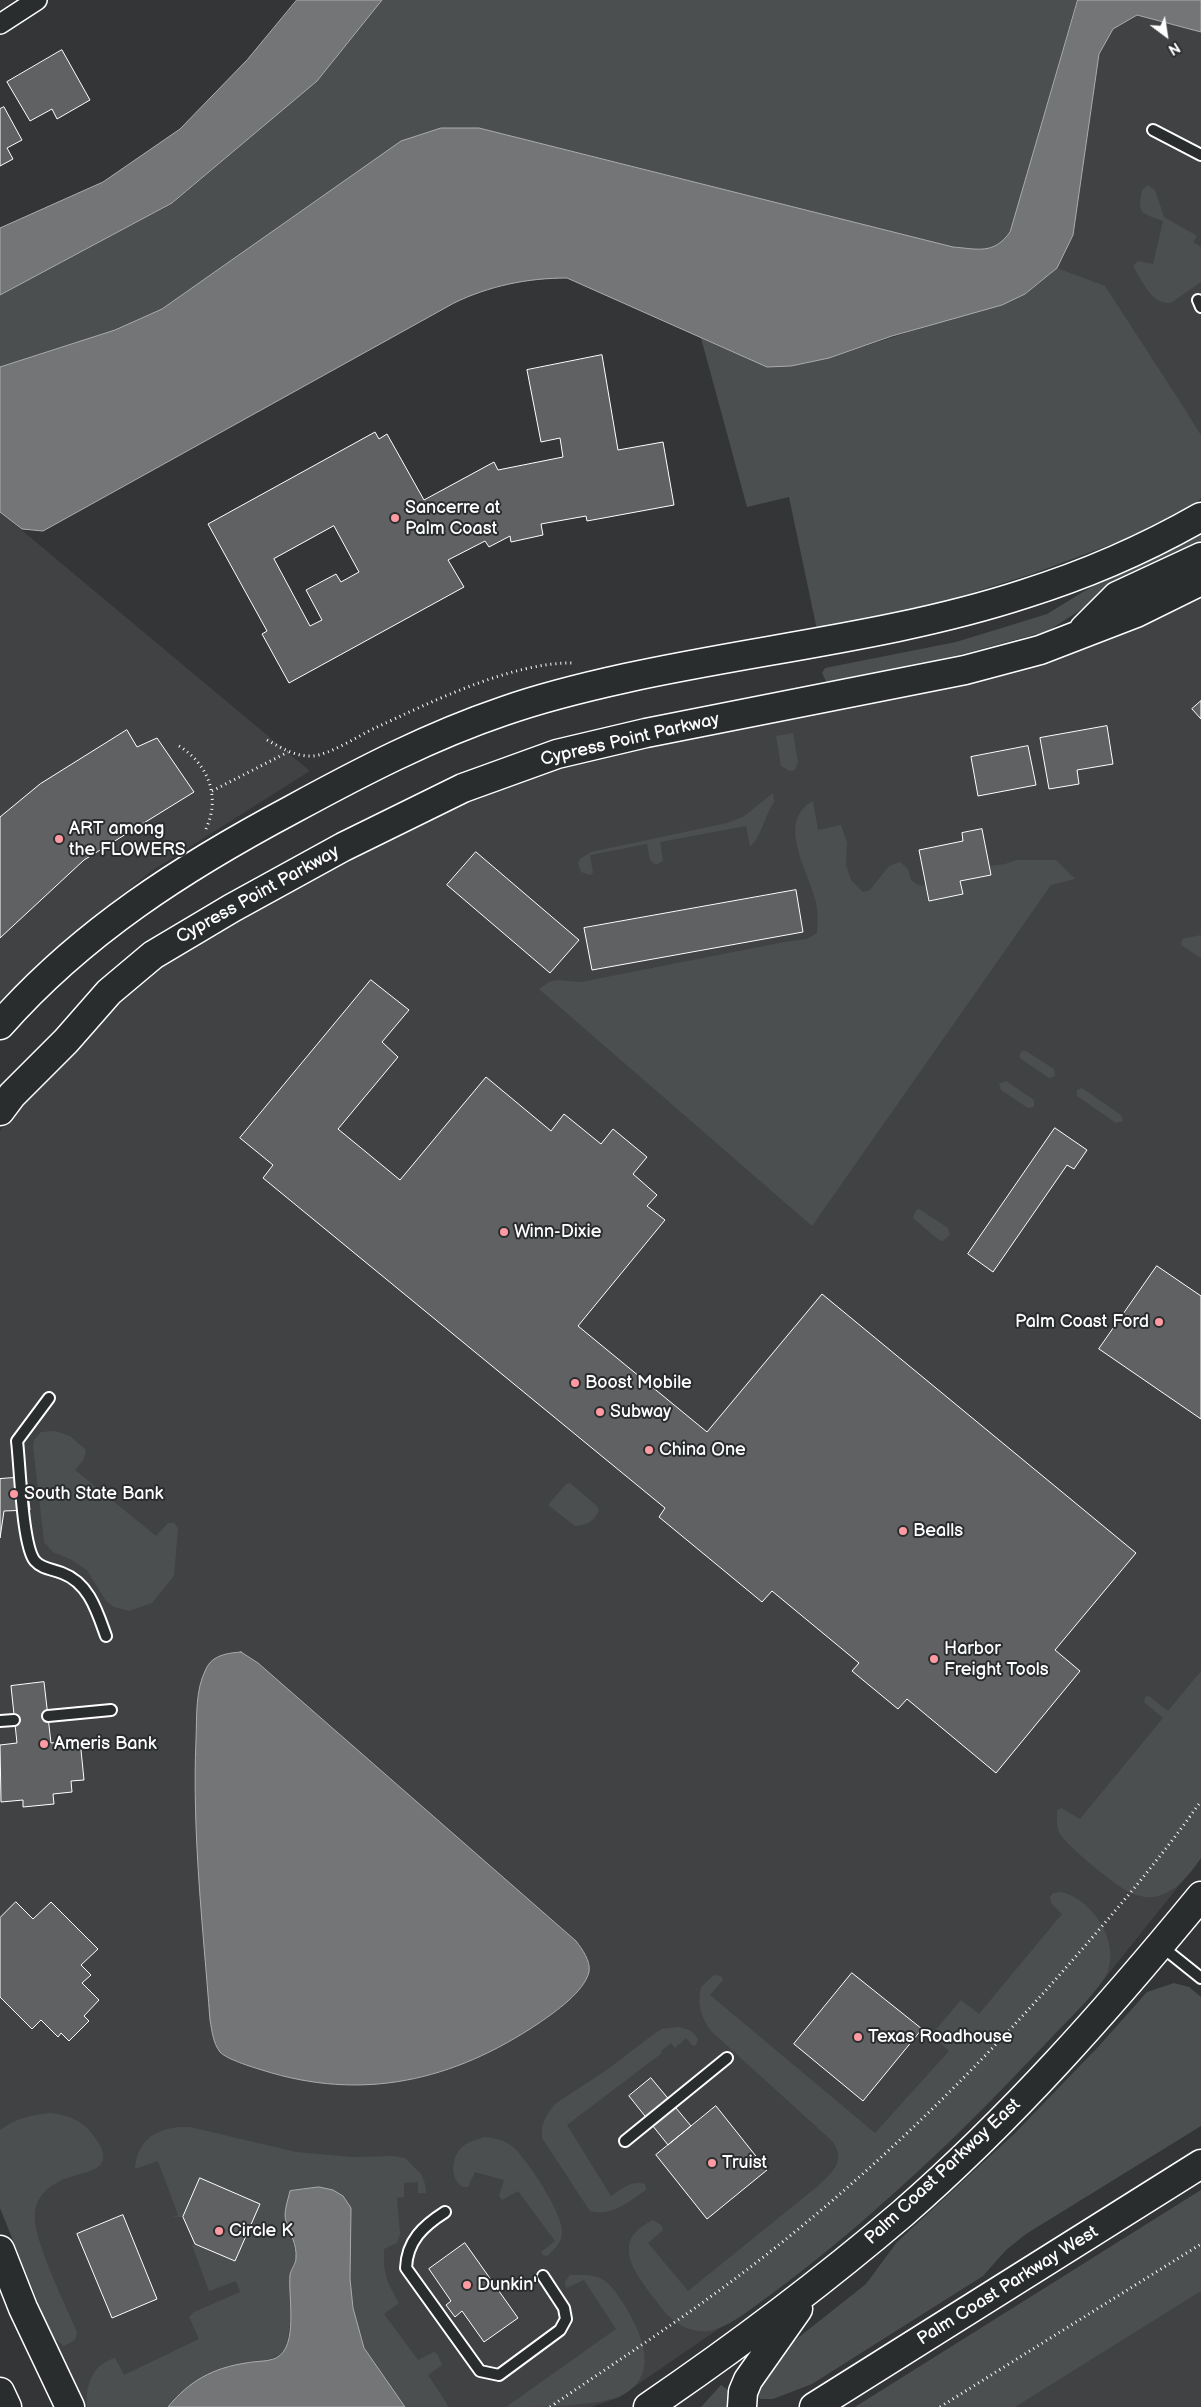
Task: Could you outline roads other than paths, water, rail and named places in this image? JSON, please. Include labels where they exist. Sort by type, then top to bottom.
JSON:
[{"type":"street","points":[[0,24],[37,0]]},
{"type":"street","points":[[0,1026],[33,989],[63,961],[134,904],[175,876],[227,845],[346,780],[456,729],[525,704],[609,682],[892,628],[1022,595],[1112,561],[1201,518]]},
{"type":"street","points":[[1078,635],[1117,596],[1201,557]]},
{"type":"street","name":"Cypress Point Parkway","points":[[0,1111],[12,1095],[66,1041],[109,992],[153,955],[232,908],[326,856],[405,815],[463,788],[557,754],[646,733],[965,670],[1040,650],[1136,613],[1201,581]]},
{"type":"street","name":"Palm Coast Parkway East","points":[[648,2407],[725,2355],[814,2288],[903,2213],[999,2122],[1068,2052],[1201,1896]]},
{"type":"street","name":"Palm Coast Parkway West","points":[[814,2407],[1201,2164]]},
{"type":"street","points":[[0,2250],[24,2308],[70,2407]]},
{"type":"street","points":[[742,2407],[743,2392],[748,2380],[814,2288]]},
{"type":"street","points":[[0,2392],[7,2407]]},
{"type":"lane","points":[[1153,130],[1201,155]]},
{"type":"lane","points":[[49,1398],[17,1441],[28,1547],[36,1563],[46,1569],[70,1576],[84,1589],[96,1607],[106,1636]]},
{"type":"lane","points":[[48,1716],[111,1710]]},
{"type":"lane","points":[[0,1721],[14,1720]]},
{"type":"lane","points":[[1160,1946],[1201,1978]]},
{"type":"lane","points":[[625,2140],[727,2058]]},
{"type":"lane","points":[[445,2212],[427,2223],[415,2237],[406,2256],[406,2268],[480,2371],[499,2375],[560,2330],[566,2319],[564,2308],[543,2276]]},
{"type":"place","name":"Sancerre at Palm Coast","points":[[395,518]]},
{"type":"place","name":"ART among the FLOWERS","points":[[59,839]]},
{"type":"place","name":"Winn-Dixie","points":[[504,1232]]},
{"type":"place","name":"Palm Coast Ford","points":[[1159,1322]]},
{"type":"place","name":"Boost Mobile","points":[[575,1383]]},
{"type":"place","name":"Subway","points":[[600,1412]]},
{"type":"place","name":"China One","points":[[649,1450]]},
{"type":"place","name":"South State Bank","points":[[14,1494]]},
{"type":"place","name":"Bealls","points":[[903,1531]]},
{"type":"place","name":"Harbor Freight Tools","points":[[934,1659]]},
{"type":"place","name":"Ameris Bank","points":[[44,1744]]},
{"type":"place","name":"Texas Roadhouse","points":[[858,2037]]},
{"type":"place","name":"Truist","points":[[712,2163]]},
{"type":"place","name":"Circle K","points":[[219,2231]]},
{"type":"place","name":"Dunkin'","points":[[467,2285]]}]
